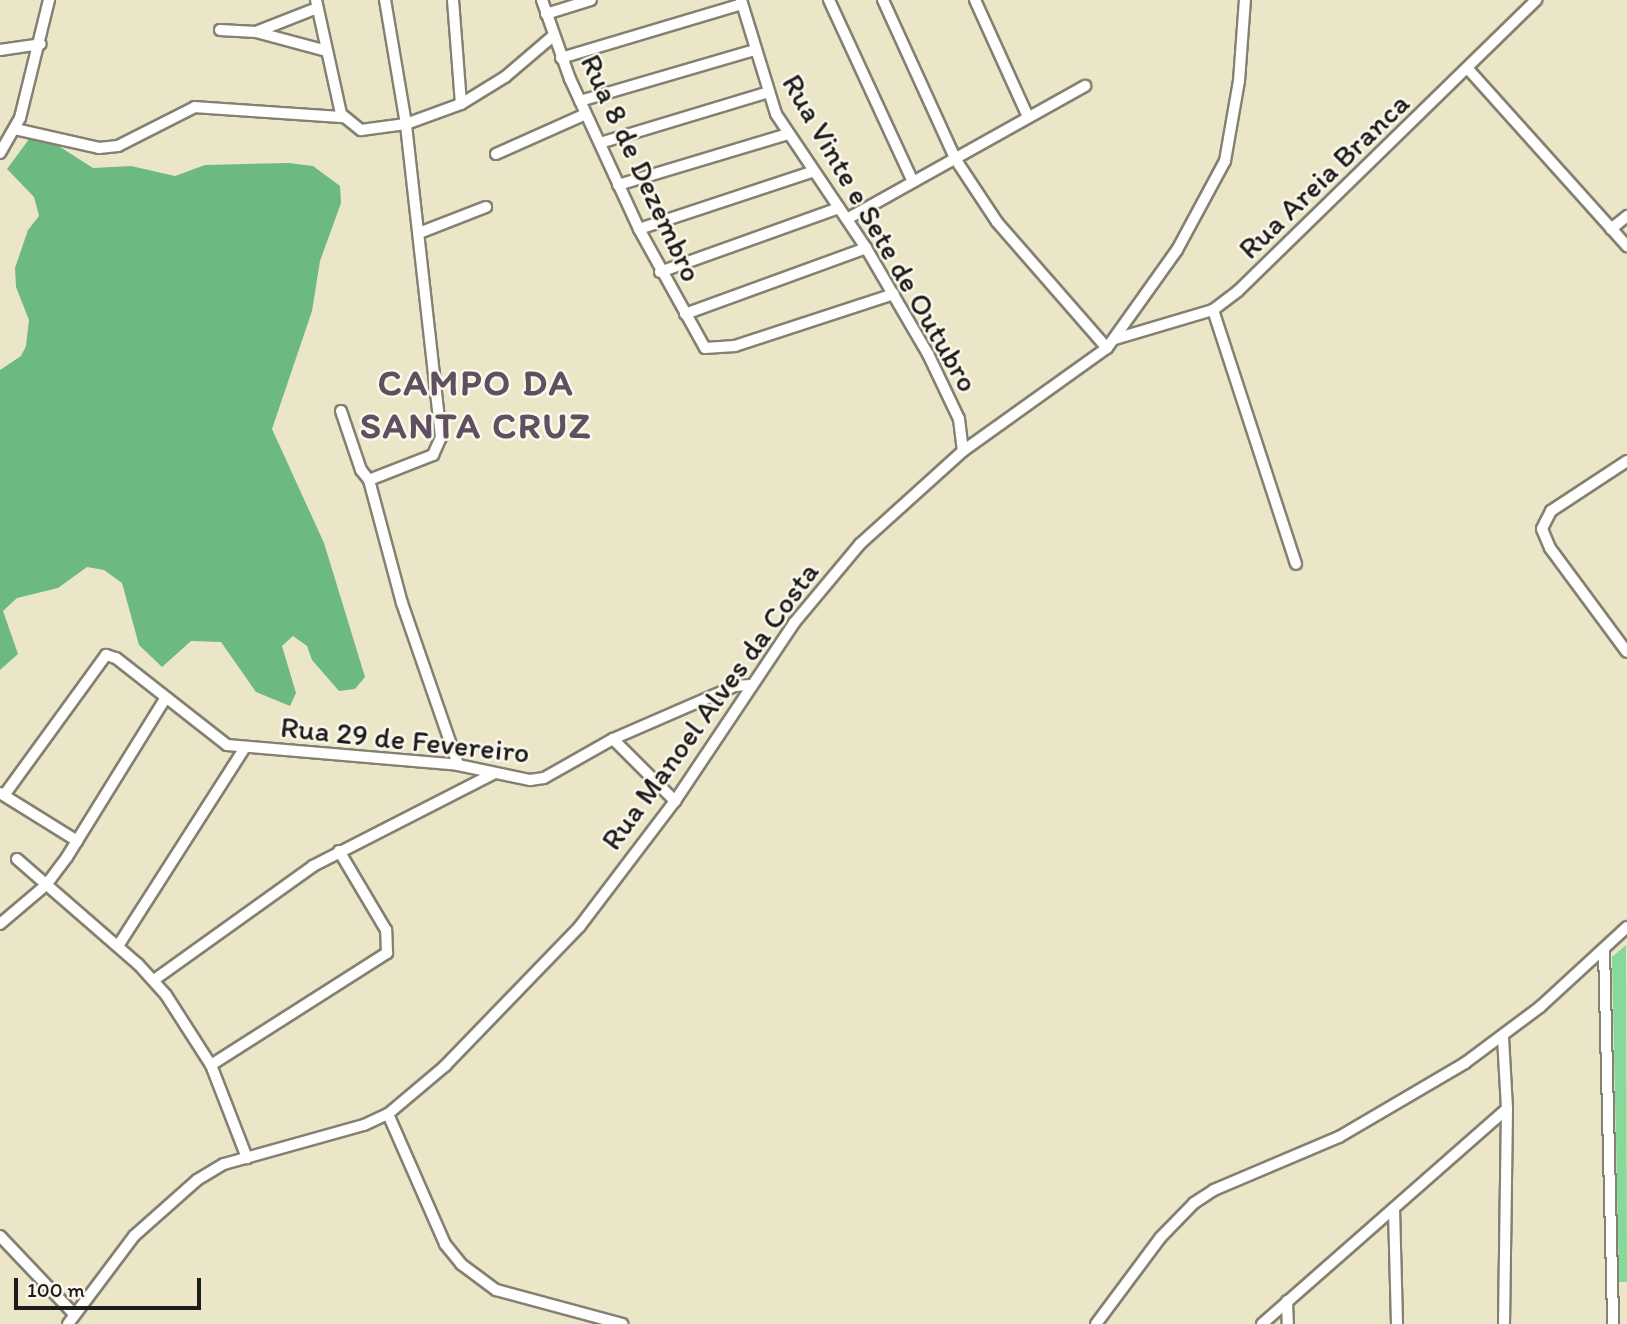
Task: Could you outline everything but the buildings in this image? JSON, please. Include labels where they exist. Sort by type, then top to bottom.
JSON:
[{"type":"street","points":[[0,153],[4,141],[15,129],[41,44],[49,0]]},
{"type":"street","points":[[369,480],[427,458],[439,446],[440,415],[406,124],[385,0]]},
{"type":"street","points":[[453,0],[461,104]]},
{"type":"street","name":"Rua 8 de Dezembro","points":[[542,0],[561,58],[618,185],[660,272],[709,350],[894,294]]},
{"type":"street","points":[[546,13],[591,0]]},
{"type":"street","points":[[830,0],[913,182]]},
{"type":"street","points":[[883,0],[956,160],[997,222],[1107,348]]},
{"type":"street","points":[[975,0],[1028,117]]},
{"type":"street","name":"Rua Manoel Alves da Costa","points":[[71,1319],[134,1236],[197,1180],[247,1157],[364,1125],[388,1114],[445,1066],[580,926],[675,801],[801,614],[860,544],[963,451],[1107,348],[1177,250],[1225,161],[1239,80],[1245,0]]},
{"type":"street","name":"Rua Areia Branca","points":[[1115,339],[1213,310],[1252,279],[1469,70],[1536,0]]},
{"type":"street","points":[[561,58],[741,2]]},
{"type":"street","name":"Rua Vinte e Sete de Outubro","points":[[741,2],[766,93],[788,134],[866,248],[948,392],[959,419],[963,451]]},
{"type":"street","points":[[256,32],[316,4],[342,117]]},
{"type":"street","points":[[220,30],[256,32],[327,51]]},
{"type":"street","points":[[15,129],[99,148],[118,146],[195,107],[342,117],[360,130],[406,124],[461,104],[505,77],[553,36]]},
{"type":"street","points":[[0,50],[41,44]]},
{"type":"street","points":[[580,101],[754,50]]},
{"type":"street","points":[[1469,70],[1627,246]]},
{"type":"street","points":[[847,219],[1085,86]]},
{"type":"street","points":[[600,143],[766,93]]},
{"type":"street","points":[[496,154],[586,114]]},
{"type":"street","points":[[618,185],[788,134]]},
{"type":"street","points":[[639,229],[814,171]]},
{"type":"street","points":[[419,233],[486,207]]},
{"type":"street","points":[[660,272],[839,208]]},
{"type":"street","points":[[1611,229],[1627,216]]},
{"type":"street","points":[[685,314],[866,248]]},
{"type":"street","points":[[1213,310],[1296,564]]},
{"type":"street","points":[[341,411],[361,470],[369,480],[402,603],[458,765]]},
{"type":"street","points":[[1627,461],[1551,511],[1542,529],[1550,548],[1627,652]]},
{"type":"street","name":"Rua 29 de Fevereiro","points":[[2,794],[106,655],[116,658],[215,739],[244,749],[458,765],[530,780],[544,778],[613,739],[735,686],[751,685]]},
{"type":"street","points":[[0,924],[46,885],[165,699]]},
{"type":"street","points":[[613,739],[675,801]]},
{"type":"street","points":[[118,946],[244,749]]},
{"type":"street","points":[[154,980],[339,850],[493,774]]},
{"type":"street","points":[[2,794],[76,841]]},
{"type":"street","points":[[211,1065],[388,950],[380,918],[339,850]]},
{"type":"street","points":[[17,859],[154,980],[211,1065],[247,1157]]},
{"type":"street","points":[[1096,1324],[1160,1238],[1194,1203],[1214,1190],[1339,1137],[1503,1037],[1627,927]]},
{"type":"street","points":[[1604,948],[1613,1324]]},
{"type":"street","points":[[1503,1037],[1507,1109],[1504,1324]]},
{"type":"street","points":[[1262,1324],[1507,1109]]},
{"type":"street","points":[[388,1114],[446,1244],[461,1264],[496,1290],[622,1324]]},
{"type":"street","points":[[1394,1209],[1397,1324]]},
{"type":"street","points":[[0,1237],[71,1319]]},
{"type":"street","points":[[1287,1301],[1288,1324]]},
{"type":"green space","points":[[35,131],[93,168],[131,166],[175,176],[205,165],[289,163],[313,166],[340,186],[341,203],[320,261],[312,311],[272,429],[324,543],[365,677],[355,689],[339,691],[312,660],[307,646],[293,636],[282,646],[296,693],[290,706],[256,692],[221,642],[191,641],[162,667],[139,645],[122,583],[104,570],[87,567],[58,588],[17,598],[3,611],[18,654],[0,670],[0,370],[21,356],[26,346],[29,320],[16,287],[15,268],[28,230],[39,216],[34,197],[7,169]]},
{"type":"green space","points":[[1626,945],[1627,1282],[1619,1282],[1612,957]]},
{"type":"district","name":"CAMPO DA SANTA CRUZ","points":[[476,404]]}]
